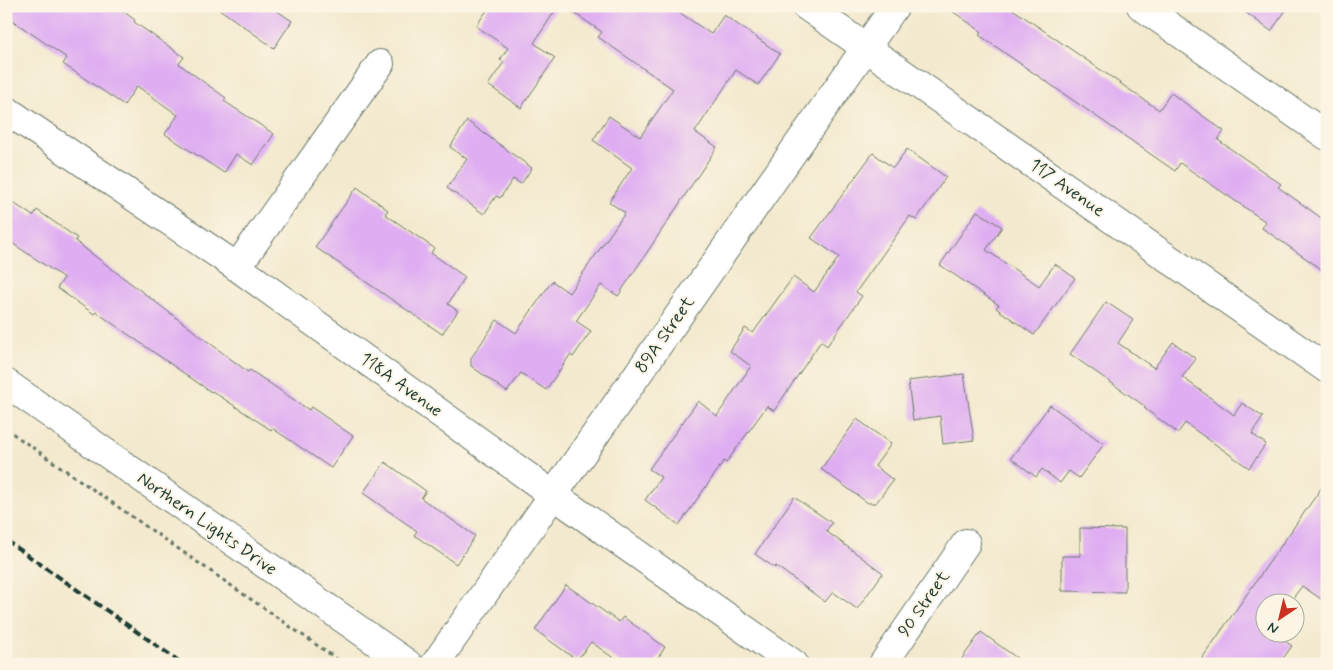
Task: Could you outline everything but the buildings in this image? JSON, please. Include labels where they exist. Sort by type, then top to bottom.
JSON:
[{"type":"street","name":"117 Avenue","points":[[806,6],[1327,369]]},
{"type":"street","name":"89A Street","points":[[435,664],[552,494],[896,6]]},
{"type":"street","points":[[1141,6],[1327,136]]},
{"type":"street","points":[[237,267],[380,64]]},
{"type":"street","name":"118A Avenue","points":[[6,110],[237,267],[552,494],[794,664]]},
{"type":"street","name":"Northern Lights Drive","points":[[6,383],[408,664]]},
{"type":"street","name":"90 Street","points":[[883,664],[966,543]]},
{"type":"path","points":[[6,429],[344,664]]},
{"type":"railway","points":[[6,540],[183,664]]}]
